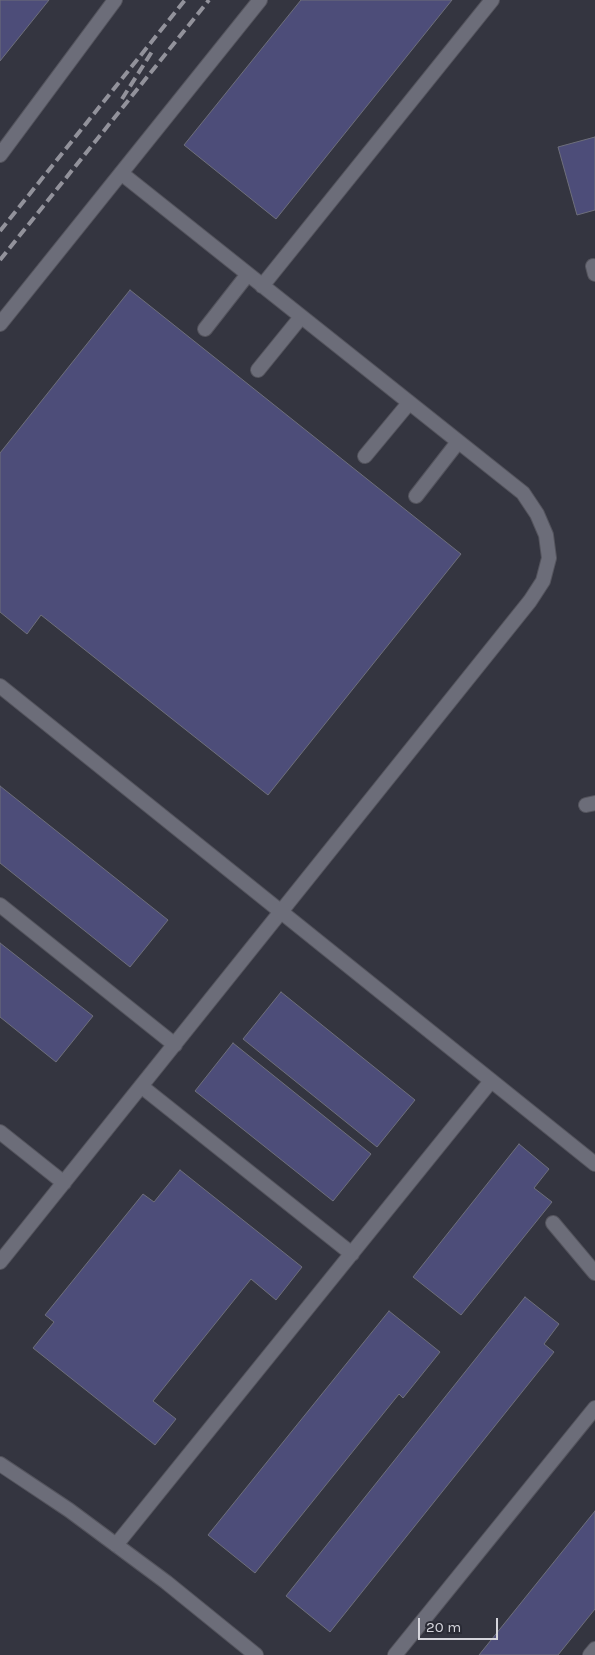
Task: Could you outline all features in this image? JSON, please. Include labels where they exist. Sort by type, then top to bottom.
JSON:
[{"type":"lane","points":[[0,155],[115,0]]},
{"type":"lane","points":[[0,324],[260,0]]},
{"type":"lane","points":[[262,286],[492,0]]},
{"type":"lane","points":[[0,1262],[530,602],[543,581],[549,558],[546,535],[537,514],[523,493],[121,173]]},
{"type":"lane","points":[[205,329],[248,274]]},
{"type":"lane","points":[[258,370],[301,317]]},
{"type":"lane","points":[[365,456],[409,403]]},
{"type":"lane","points":[[416,496],[458,442]]},
{"type":"lane","points":[[0,686],[595,1164]]},
{"type":"lane","points":[[0,905],[175,1044]]},
{"type":"lane","points":[[116,1545],[491,1081]]},
{"type":"lane","points":[[142,1086],[352,1254]]},
{"type":"lane","points":[[0,1132],[64,1183]]},
{"type":"lane","points":[[553,1223],[595,1274]]},
{"type":"lane","points":[[395,1655],[595,1408]]},
{"type":"lane","points":[[0,1464],[69,1510],[166,1582],[256,1655]]},
{"type":"lane","points":[[590,1655],[595,1649]]},
{"type":"building","points":[[0,0],[49,0],[0,61]]},
{"type":"building","points":[[301,0],[452,0],[276,219],[184,145]]},
{"type":"building","points":[[595,137],[595,210],[577,215],[558,147]]},
{"type":"building","points":[[130,290],[461,554],[268,795],[41,615],[27,634],[0,612],[0,453]]},
{"type":"building","points":[[0,786],[168,920],[130,967],[0,863]]},
{"type":"building","points":[[0,943],[93,1016],[56,1062],[0,1017]]},
{"type":"building","points":[[281,992],[415,1100],[377,1147],[243,1039]]},
{"type":"building","points":[[233,1043],[371,1154],[333,1201],[195,1091]]},
{"type":"building","points":[[519,1144],[549,1169],[534,1188],[552,1202],[461,1315],[413,1277]]},
{"type":"building","points":[[180,1170],[302,1267],[276,1300],[251,1279],[153,1401],[176,1419],[155,1445],[33,1348],[54,1322],[45,1315],[143,1194],[154,1202]]},
{"type":"building","points":[[525,1297],[559,1324],[544,1344],[554,1352],[330,1632],[286,1596]]},
{"type":"building","points":[[389,1311],[440,1352],[403,1398],[399,1394],[255,1573],[208,1535]]},
{"type":"building","points":[[595,1511],[595,1609],[558,1655],[479,1655]]},
{"type":"railway","points":[[0,231],[185,0]]},
{"type":"railway","points":[[0,260],[209,0]]},
{"type":"railway","points":[[122,99],[153,50]]}]
